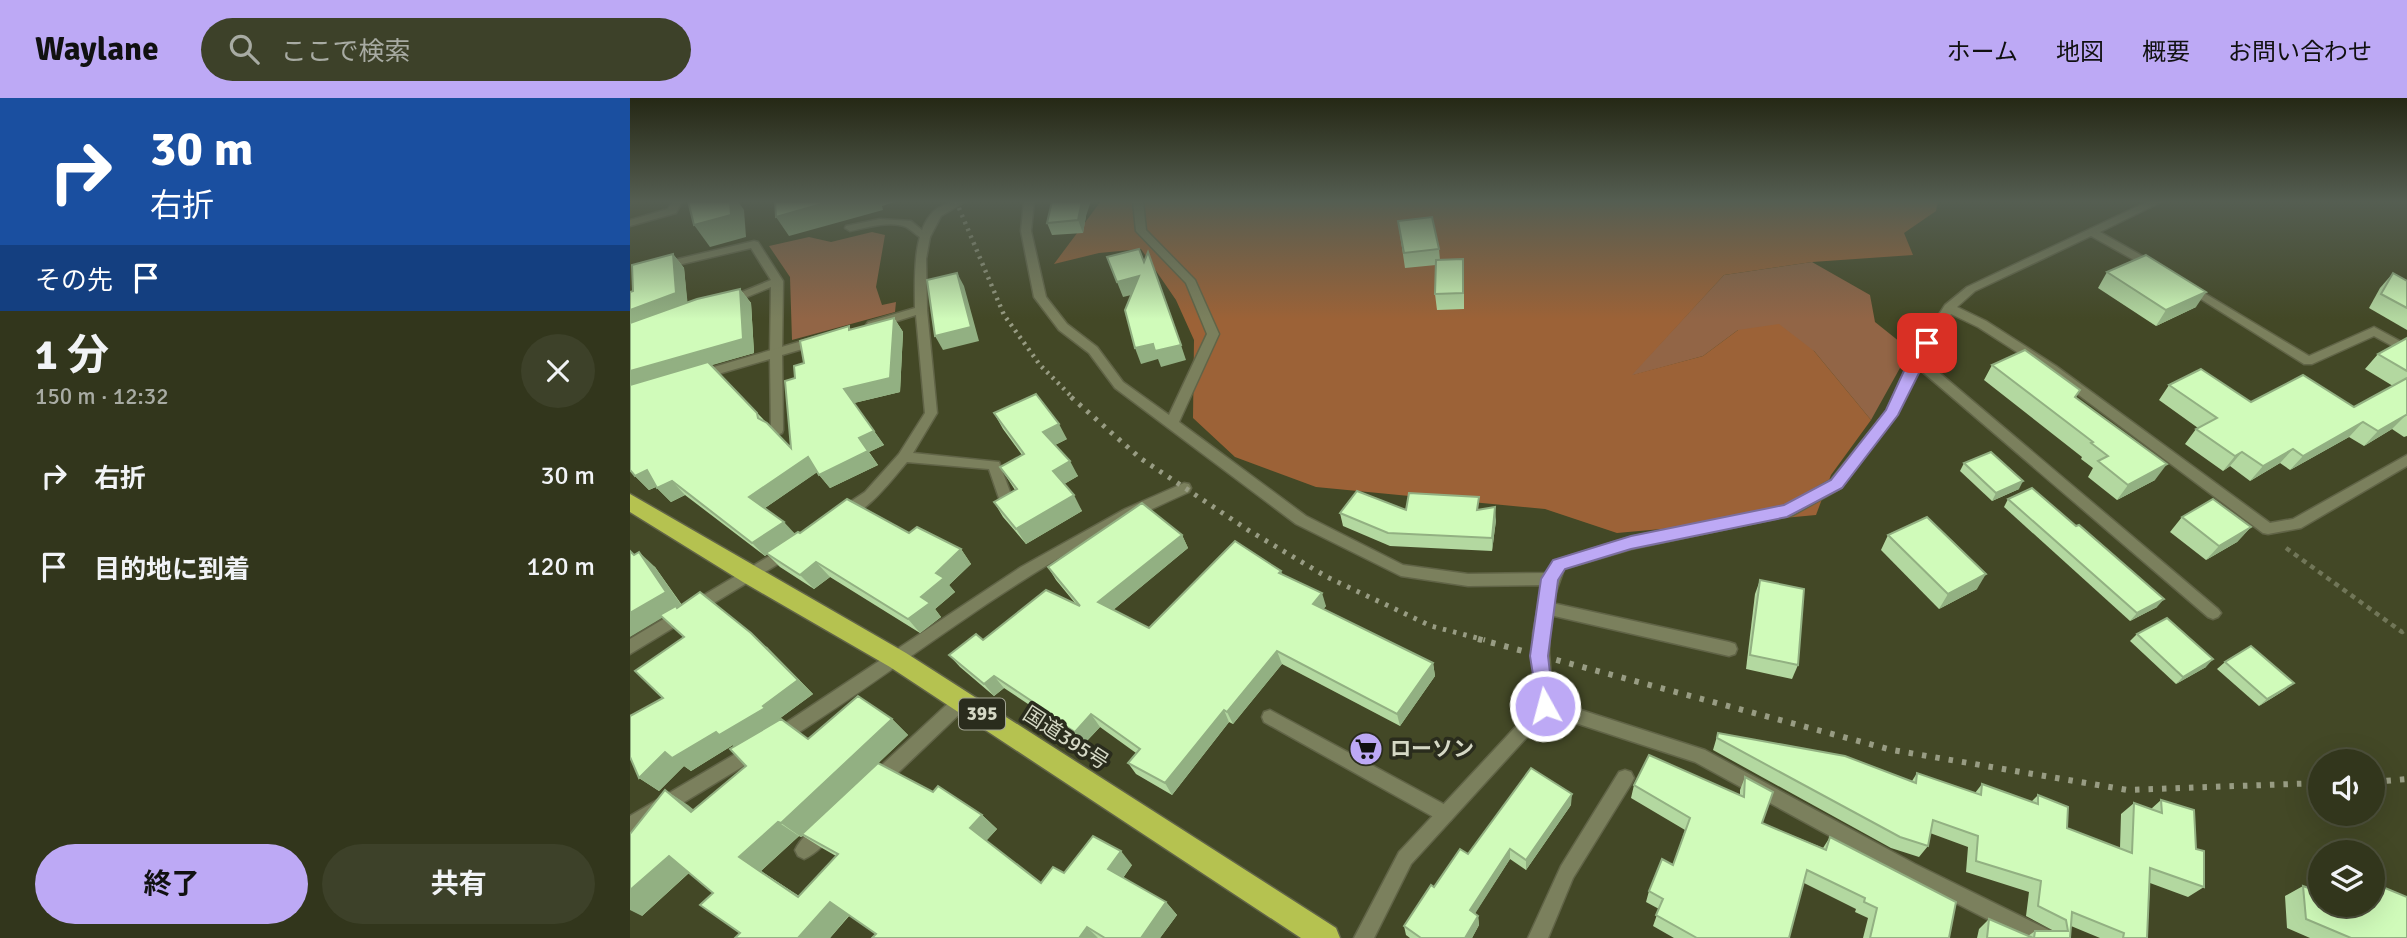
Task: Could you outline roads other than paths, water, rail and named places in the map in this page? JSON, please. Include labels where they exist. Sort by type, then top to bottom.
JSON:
[{"type":"highway","name":"国道395号","points":[[630,502],[751,576],[898,660],[1326,938]]},
{"type":"street","points":[[826,525],[870,496],[904,457],[931,413],[921,310],[921,259],[924,240]]},
{"type":"street","points":[[1028,240],[1040,297],[1063,327],[1093,350],[1119,385],[1301,520],[1401,570],[1468,580],[1550,579]]},
{"type":"street","points":[[1149,240],[1191,282],[1213,334],[1172,423]]},
{"type":"street","points":[[1364,938],[1405,858],[1545,706],[1539,656],[1550,579],[1559,565],[1631,543],[1787,511],[1836,484],[1892,412],[1916,360],[1949,308],[1971,289],[2074,240]]},
{"type":"street","points":[[2106,240],[2164,272]]},
{"type":"street","points":[[648,269],[754,244],[777,281],[777,430]]},
{"type":"street","points":[[2176,278],[2308,361],[2374,331],[2407,350]]},
{"type":"street","points":[[708,308],[777,281]]},
{"type":"street","points":[[1949,308],[1982,324],[2052,369],[2268,529],[2296,524],[2407,460]]},
{"type":"street","points":[[855,330],[921,310]]},
{"type":"street","points":[[683,380],[829,337]]},
{"type":"street","points":[[1916,360],[2213,613]]},
{"type":"street","points":[[904,457],[994,465],[1006,500]]},
{"type":"street","points":[[630,826],[820,712],[1064,548],[1132,509],[1184,488]]},
{"type":"street","points":[[630,647],[751,576],[805,540]]},
{"type":"street","points":[[1546,608],[1729,649]]},
{"type":"street","points":[[863,794],[962,701]]},
{"type":"street","points":[[1545,706],[1699,756],[1909,870],[2043,938]]},
{"type":"street","points":[[1270,717],[1446,814]]},
{"type":"street","points":[[1538,938],[1567,872],[1625,778]]},
{"type":"street","points":[[804,850],[843,813]]},
{"type":"railway","points":[[973,240],[1004,315],[1040,365],[1073,398]]},
{"type":"railway","points":[[1071,397],[1140,458],[1248,530],[1327,577],[1431,626],[1485,640]]},
{"type":"railway","points":[[1478,639],[1892,750],[2127,790],[2308,783]]},
{"type":"railway","points":[[2385,781],[2407,779]]},
{"type":"place","name":"ローソン","points":[[1366,749]]}]
